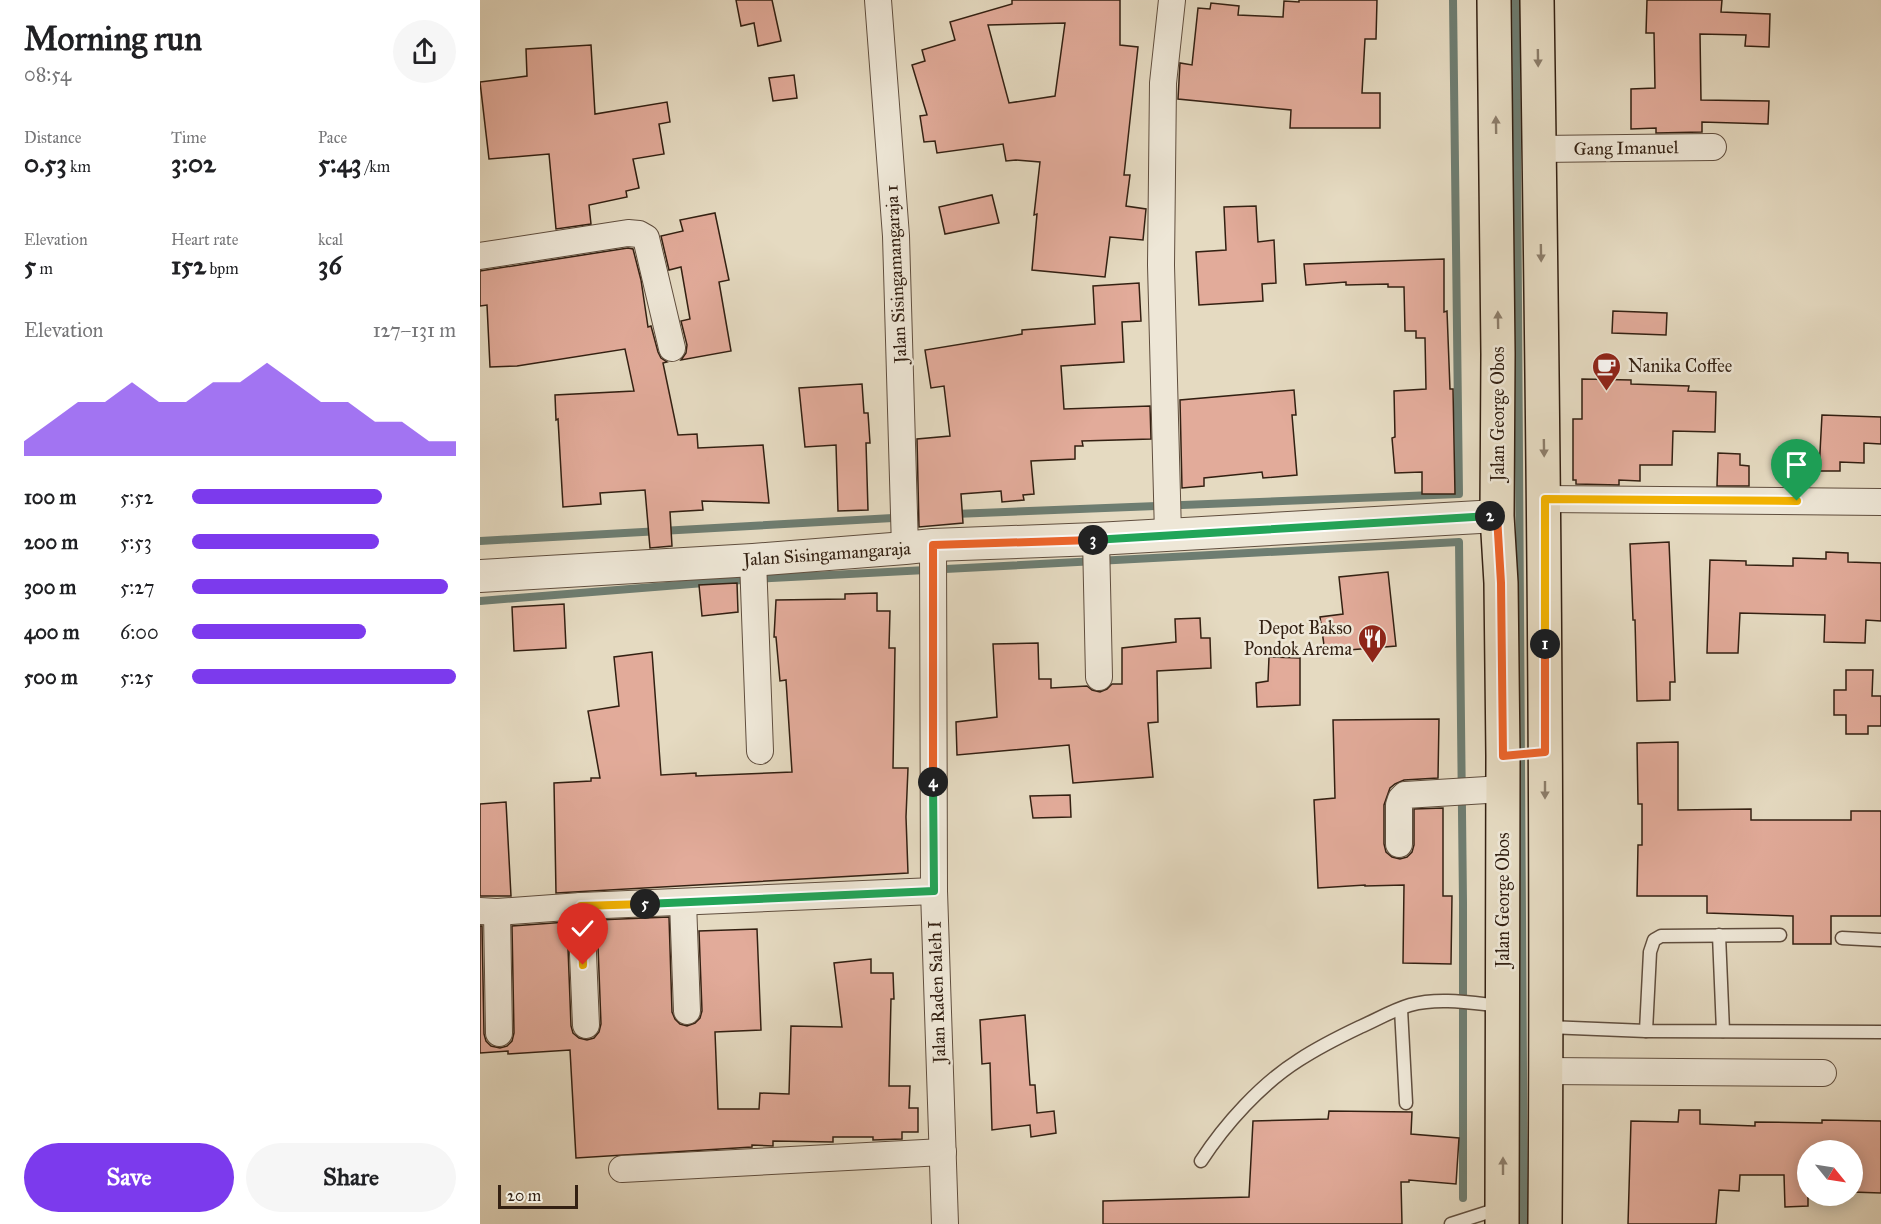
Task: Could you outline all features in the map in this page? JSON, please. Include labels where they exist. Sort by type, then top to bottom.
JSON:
[{"type":"main road","name":"Jalan George Obos","points":[[1494,0],[1498,354],[1497,516],[1501,583],[1503,756],[1503,1216]]},
{"type":"main road","points":[[1537,0],[1545,499],[1545,1224]]},
{"type":"main road","points":[[1503,756],[1545,752]]},
{"type":"street","name":"Jalan Sisingamangaraja 1","points":[[878,0],[919,547]]},
{"type":"street","points":[[1168,534],[1161,332],[1161,242],[1163,83],[1172,0]]},
{"type":"street","name":"Gang Imanuel","points":[[1539,149],[1713,147]]},
{"type":"street","points":[[480,256],[627,233],[643,235],[646,238],[672,348]]},
{"type":"street","points":[[1545,499],[1881,502]]},
{"type":"street","name":"Jalan Sisingamangaraja","points":[[480,576],[753,560],[919,547],[1497,516]]},
{"type":"street","points":[[1096,539],[1099,676]]},
{"type":"street","name":"Jalan Raden Saleh I","points":[[919,547],[945,1224]]},
{"type":"street","points":[[753,560],[760,751]]},
{"type":"street","points":[[1398,844],[1399,805],[1405,795],[1503,789]]},
{"type":"street","points":[[499,1033],[489,911],[934,891]]},
{"type":"street","points":[[683,902],[687,1011]]},
{"type":"street","points":[[581,906],[586,1025]]},
{"type":"street","points":[[1546,1071],[1823,1073]]},
{"type":"street","points":[[622,1169],[943,1152]]},
{"type":"lane","points":[[1646,1031],[1650,952],[1654,940],[1661,936],[1780,935]]},
{"type":"lane","points":[[1719,936],[1723,1031]]},
{"type":"lane","points":[[1842,938],[1881,940]]},
{"type":"lane","points":[[1201,1161],[1241,1110],[1273,1080],[1298,1060],[1333,1040],[1412,1005],[1443,1001],[1503,1006]]},
{"type":"lane","points":[[1401,1009],[1406,1103]]},
{"type":"lane","points":[[1546,1027],[1646,1031],[1881,1032]]},
{"type":"lane","points":[[1451,1224],[1503,1216]]},
{"type":"building","points":[[736,0],[772,0],[781,41],[758,46],[754,23],[741,26]]},
{"type":"building","points":[[1012,0],[1120,0],[1120,45],[1138,47],[1124,175],[1130,175],[1126,206],[1146,209],[1143,240],[1110,237],[1105,277],[1032,270],[1037,214],[1034,215],[1040,162],[1006,161],[1003,144],[937,153],[935,141],[924,142],[920,116],[927,115],[912,65],[925,61],[922,50],[955,40],[950,22],[1012,4]],"holes":[[[1065,23],[1055,96],[1009,103],[988,25]]]},
{"type":"building","points":[[1299,0],[1377,0],[1376,39],[1365,39],[1362,93],[1380,93],[1380,128],[1290,128],[1291,110],[1178,99],[1180,63],[1192,65],[1198,8],[1210,9],[1211,3],[1239,6],[1238,15],[1283,17],[1284,1],[1299,2]]},
{"type":"building","points":[[1647,0],[1722,0],[1721,12],[1770,14],[1769,47],[1745,46],[1746,35],[1700,34],[1701,100],[1769,101],[1768,124],[1702,122],[1702,132],[1656,133],[1656,128],[1631,129],[1631,89],[1655,88],[1654,33],[1646,33]]},
{"type":"building","points":[[591,45],[595,114],[667,102],[670,122],[659,124],[664,154],[633,159],[639,188],[626,191],[627,197],[589,205],[591,224],[556,229],[549,154],[489,159],[480,82],[527,76],[526,49]]},
{"type":"building","points":[[794,75],[797,98],[773,101],[769,78]]},
{"type":"building","points":[[992,195],[999,223],[945,234],[939,207]]},
{"type":"building","points":[[1256,206],[1258,242],[1274,240],[1276,283],[1262,284],[1263,301],[1199,305],[1196,252],[1226,250],[1224,207]]},
{"type":"building","points":[[715,213],[729,280],[719,282],[731,351],[681,360],[686,353],[687,345],[681,321],[690,319],[681,267],[669,270],[661,236],[683,231],[680,220]]},
{"type":"building","points":[[633,249],[641,280],[648,327],[651,326],[661,358],[667,362],[663,363],[678,435],[697,434],[698,448],[763,445],[769,503],[702,501],[703,510],[670,512],[672,546],[650,548],[645,490],[600,493],[601,504],[563,507],[555,395],[634,391],[625,349],[517,366],[490,367],[487,305],[480,306],[480,271]]},
{"type":"building","points":[[1444,259],[1444,312],[1447,311],[1450,389],[1453,389],[1455,494],[1422,494],[1422,472],[1395,473],[1392,438],[1395,437],[1394,391],[1426,389],[1425,338],[1416,338],[1416,331],[1405,331],[1404,287],[1388,287],[1388,284],[1346,285],[1346,282],[1306,285],[1304,264]]},
{"type":"building","points":[[1139,283],[1141,321],[1122,322],[1124,362],[1061,366],[1064,409],[1150,406],[1151,439],[1082,441],[1083,446],[1075,446],[1075,459],[1031,461],[1034,494],[1023,495],[1024,500],[1002,502],[1001,491],[961,494],[963,523],[919,527],[917,439],[950,436],[944,386],[931,388],[925,350],[1022,334],[1022,330],[1095,324],[1093,286]]},
{"type":"building","points":[[1613,311],[1667,313],[1666,335],[1612,333]]},
{"type":"building","points":[[1582,379],[1631,380],[1631,384],[1689,386],[1688,391],[1716,392],[1715,432],[1673,431],[1672,465],[1640,465],[1640,481],[1619,480],[1619,485],[1576,484],[1576,480],[1573,480],[1573,419],[1582,419]]},
{"type":"building","points":[[862,384],[864,413],[868,413],[870,443],[866,443],[868,510],[838,511],[836,445],[805,447],[799,388]]},
{"type":"building","points":[[1294,390],[1296,415],[1292,415],[1297,475],[1263,478],[1262,472],[1204,478],[1204,486],[1182,488],[1180,400]]},
{"type":"building","points":[[1822,415],[1881,417],[1881,444],[1864,443],[1864,463],[1840,462],[1840,471],[1819,471]]},
{"type":"building","points":[[1718,453],[1740,454],[1740,465],[1749,466],[1749,486],[1717,486]]},
{"type":"building","points":[[1669,542],[1675,682],[1670,682],[1670,700],[1637,701],[1630,544]]},
{"type":"building","points":[[1826,552],[1848,553],[1848,562],[1881,563],[1881,621],[1866,620],[1865,643],[1824,642],[1825,615],[1740,613],[1738,653],[1707,653],[1710,560],[1746,561],[1746,565],[1793,566],[1793,558],[1826,559]]},
{"type":"building","points":[[1388,572],[1396,646],[1325,652],[1320,617],[1343,614],[1339,577]]},
{"type":"building","points":[[737,583],[738,612],[702,616],[699,585]]},
{"type":"building","points":[[877,593],[877,611],[890,611],[889,648],[895,648],[893,768],[908,768],[906,817],[908,873],[556,893],[554,783],[591,781],[591,778],[600,778],[588,711],[619,706],[614,657],[652,652],[661,775],[696,773],[696,776],[792,772],[786,680],[780,681],[776,637],[774,637],[776,600],[845,599],[845,594]]},
{"type":"building","points":[[564,604],[566,648],[514,651],[512,607]]},
{"type":"building","points":[[1200,618],[1201,638],[1210,638],[1211,668],[1157,671],[1158,722],[1148,723],[1153,777],[1073,783],[1069,745],[957,755],[956,722],[997,717],[993,644],[1038,643],[1039,679],[1051,679],[1051,688],[1087,686],[1100,692],[1112,684],[1122,684],[1122,648],[1176,642],[1175,619]]},
{"type":"building","points":[[1269,657],[1300,658],[1300,705],[1257,707],[1256,683],[1268,681]]},
{"type":"building","points":[[1846,670],[1873,670],[1872,696],[1881,696],[1881,726],[1868,726],[1868,734],[1846,734],[1846,715],[1834,715],[1834,690],[1846,690]]},
{"type":"building","points":[[1439,719],[1438,778],[1404,780],[1390,788],[1384,805],[1384,844],[1386,852],[1392,857],[1400,859],[1407,857],[1414,845],[1414,809],[1443,808],[1443,896],[1452,896],[1451,964],[1403,963],[1404,885],[1318,888],[1314,800],[1335,798],[1333,720]]},
{"type":"building","points":[[1678,742],[1678,810],[1751,809],[1751,820],[1851,820],[1851,811],[1881,811],[1881,916],[1831,916],[1831,944],[1793,944],[1793,916],[1707,913],[1707,896],[1637,896],[1638,845],[1642,845],[1642,804],[1638,804],[1637,743]]},
{"type":"building","points":[[1070,795],[1071,817],[1033,818],[1030,796]]},
{"type":"building","points":[[506,802],[511,896],[480,896],[480,804]]},
{"type":"building","points":[[669,917],[672,1012],[680,1024],[687,1026],[700,1018],[702,1011],[699,931],[757,929],[761,1030],[715,1032],[718,1109],[759,1109],[760,1093],[789,1094],[791,1026],[842,1027],[834,963],[871,959],[871,973],[893,973],[894,999],[891,999],[889,1086],[910,1086],[909,1108],[918,1108],[918,1132],[902,1132],[902,1139],[873,1140],[873,1137],[833,1137],[833,1142],[773,1141],[773,1146],[752,1145],[752,1147],[576,1158],[570,1050],[508,1054],[508,1051],[480,1053],[480,926],[482,926],[484,1034],[491,1046],[500,1048],[512,1041],[514,1033],[512,926],[567,922],[571,1026],[573,1033],[587,1040],[594,1038],[601,1024],[597,920]]},
{"type":"building","points":[[1025,1015],[1030,1085],[1035,1085],[1037,1113],[1054,1111],[1056,1133],[1031,1137],[1030,1125],[992,1130],[990,1063],[982,1064],[980,1020]]},
{"type":"building","points":[[1679,1110],[1700,1110],[1700,1124],[1755,1126],[1755,1122],[1881,1121],[1881,1193],[1863,1192],[1863,1140],[1797,1140],[1797,1206],[1808,1206],[1785,1207],[1784,1175],[1740,1175],[1739,1191],[1719,1190],[1716,1224],[1628,1224],[1631,1121],[1678,1122]]},
{"type":"building","points":[[1329,1111],[1412,1112],[1411,1134],[1459,1138],[1456,1184],[1409,1180],[1409,1182],[1401,1182],[1402,1224],[1103,1224],[1103,1201],[1249,1197],[1253,1121],[1328,1119]]},
{"type":"waterway","points":[[954,514],[1459,494],[1453,0]]},
{"type":"waterway","points":[[1516,0],[1524,1224]]},
{"type":"waterway","points":[[480,541],[929,516]]},
{"type":"waterway","points":[[480,601],[754,579],[1459,542],[1463,902],[1463,1198]]},
{"type":"place","name":"Nanika Coffee","points":[[1607,392]]},
{"type":"place","name":"Depot Bakso Pondok Arema","points":[[1373,664]]},
{"type":"route","points":[[583,965],[581,906],[934,891],[933,545],[1096,539],[1497,516],[1501,583],[1503,756],[1545,752],[1545,499],[1797,501]]}]
